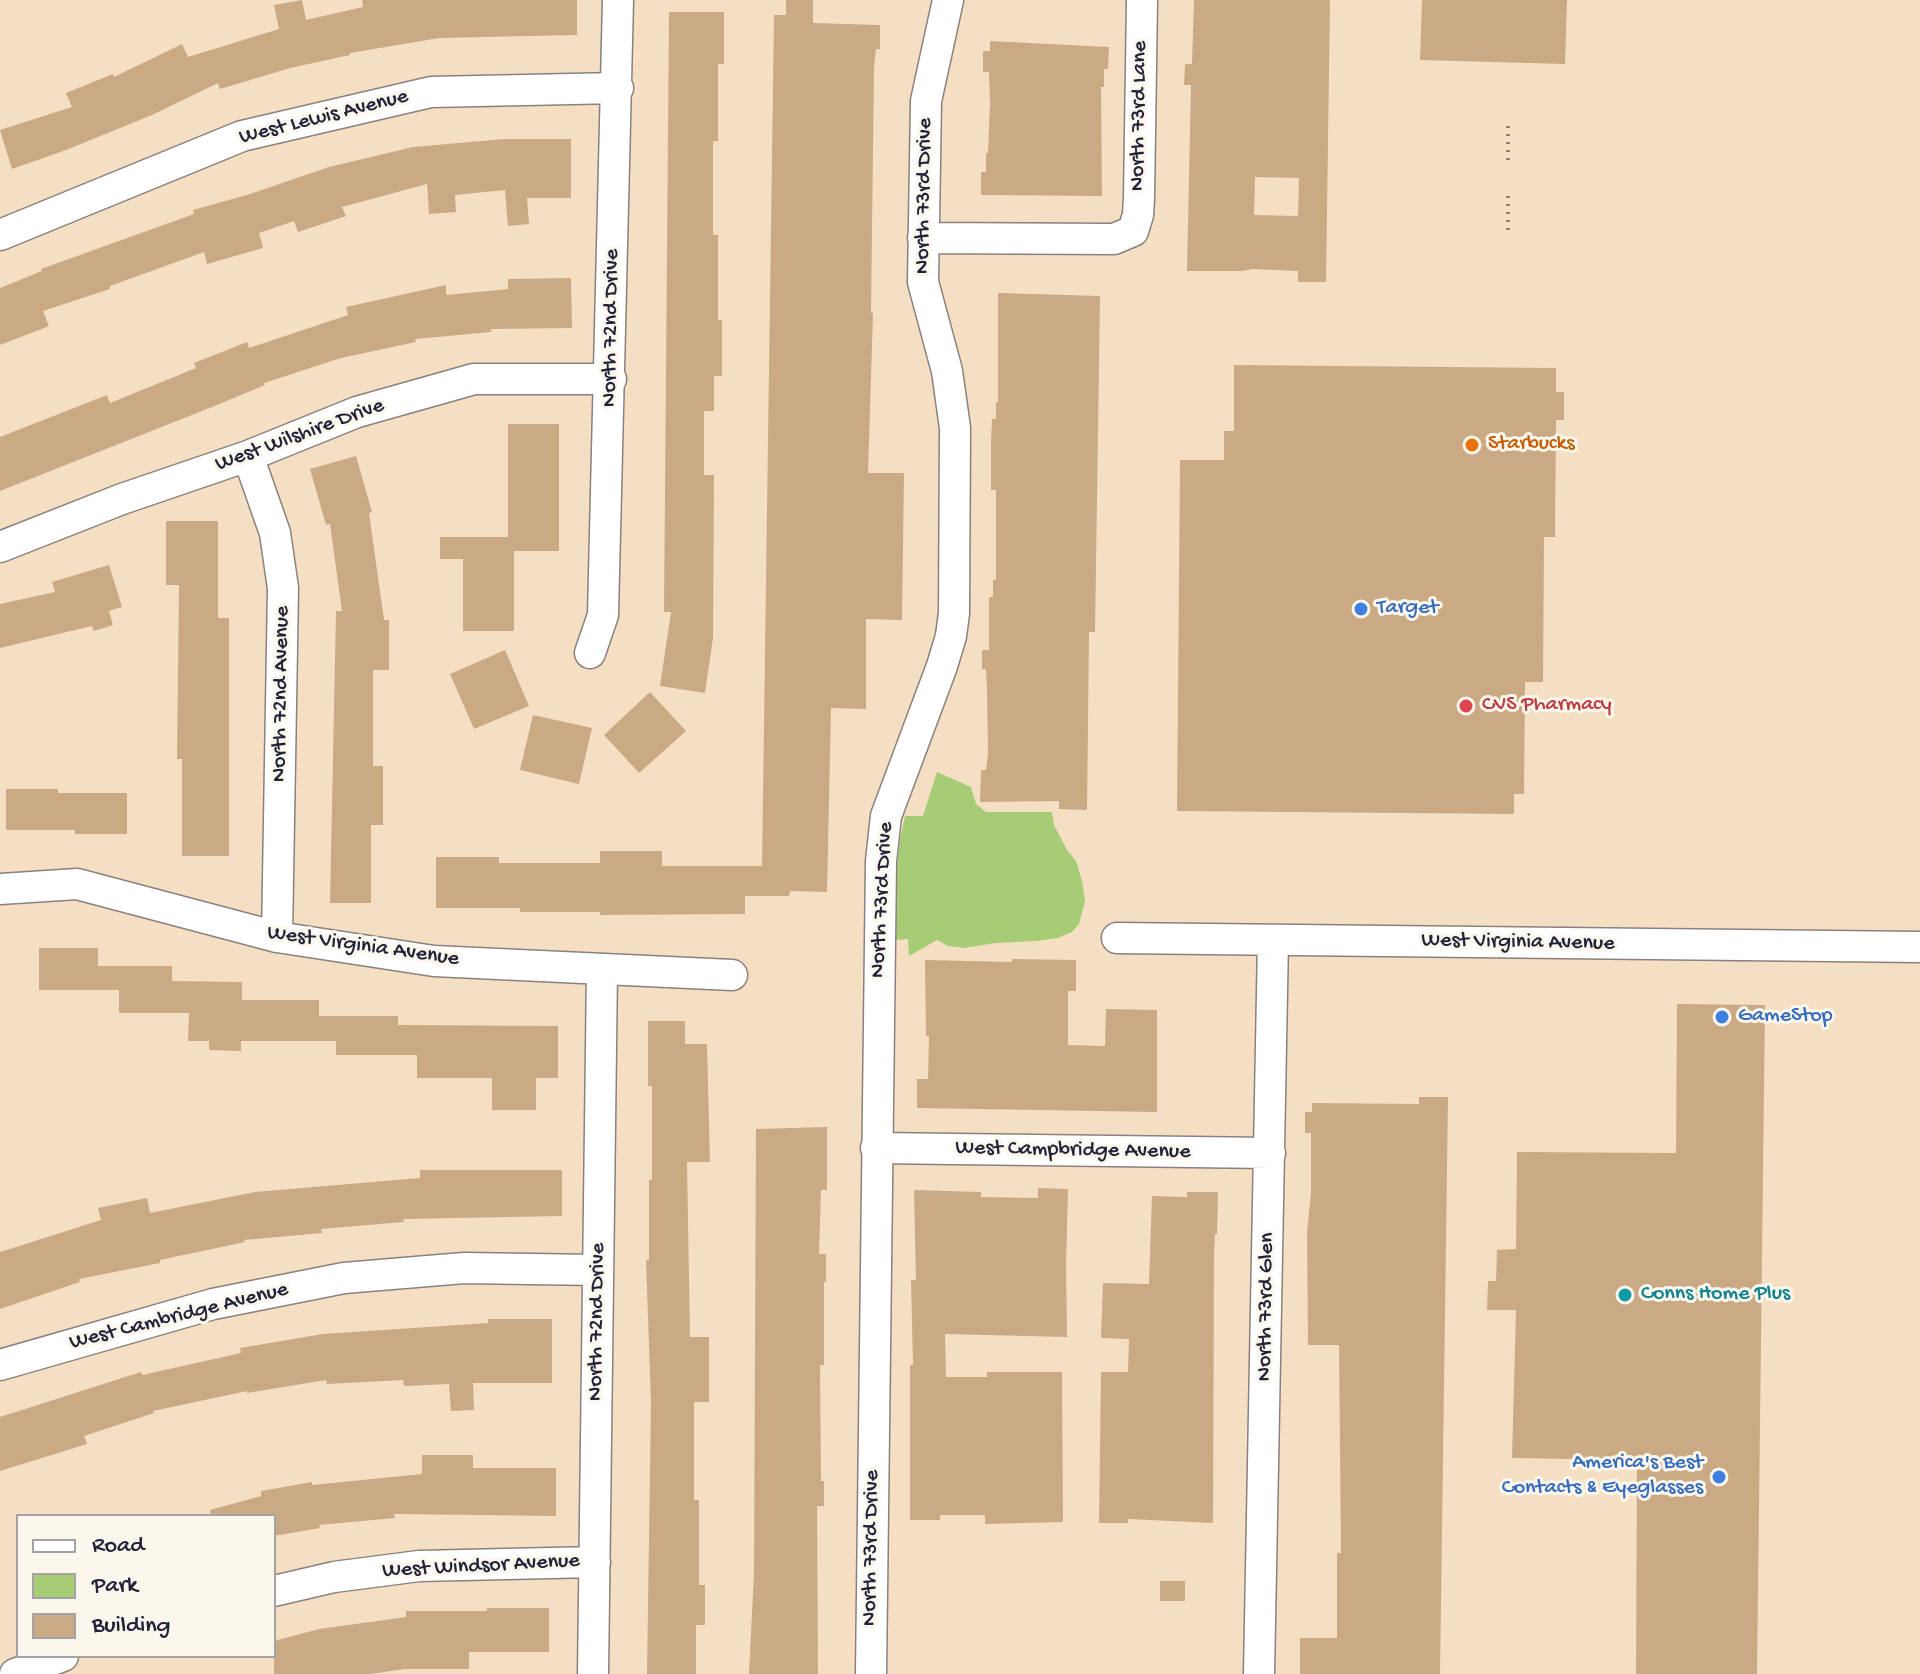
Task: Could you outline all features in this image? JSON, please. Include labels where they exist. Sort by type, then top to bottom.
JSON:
[{"type":"street","name":"North 72nd Drive","points":[[590,653],[603,615],[618,0]]},
{"type":"street","name":"North 73rd Drive","points":[[871,1674],[880,873],[886,816],[942,666],[954,613],[955,428],[947,371],[923,282],[926,101],[948,0]]},
{"type":"street","name":"North 73rd Lane","points":[[923,238],[1114,239],[1133,231],[1139,198],[1142,0]]},
{"type":"street","name":"West Lewis Avenue","points":[[0,235],[242,136],[431,92],[618,88]]},
{"type":"street","name":"West Wilshire Drive","points":[[0,547],[122,499],[248,456],[357,412],[474,379],[611,379]]},
{"type":"street","name":"North 72nd Avenue","points":[[248,456],[275,533],[283,588],[277,937]]},
{"type":"street","name":"West Virginia Avenue","points":[[0,889],[77,884],[277,937],[434,961],[732,975]]},
{"type":"street","name":"West Virginia Avenue","points":[[1117,938],[1920,947]]},
{"type":"street","name":"North 73rd Glen","points":[[1259,1674],[1273,940]]},
{"type":"street","name":"North 72nd Drive","points":[[593,1674],[602,969]]},
{"type":"street","name":"West Campbridge Avenue","points":[[876,1148],[1270,1153]]},
{"type":"street","name":"West Cambridge Avenue","points":[[0,1365],[213,1304],[344,1278],[464,1268],[598,1270]]},
{"type":"street","name":"West Windsor Avenue","points":[[276,1591],[334,1577],[419,1566],[595,1562]]},
{"type":"street","points":[[15,1674],[58,1658]]},
{"type":"path","points":[[1508,126],[1508,165]]},
{"type":"path","points":[[1508,196],[1508,235]]},
{"type":"green space","points":[[937,772],[971,787],[976,804],[986,812],[1052,812],[1054,825],[1076,861],[1082,881],[1085,901],[1079,924],[1072,932],[1058,938],[964,948],[948,946],[937,940],[909,956],[908,939],[896,940],[896,877],[900,840],[905,816],[923,816]]},
{"type":"building","points":[[302,0],[306,20],[363,7],[362,0],[577,0],[577,35],[439,38],[350,53],[220,89],[218,83],[152,115],[12,169],[0,130],[72,107],[66,93],[113,74],[114,77],[182,44],[188,57],[279,29],[274,5]]},
{"type":"building","points":[[786,0],[813,0],[813,23],[880,25],[880,49],[876,49],[874,66],[873,313],[868,473],[904,473],[902,620],[866,619],[866,709],[831,708],[827,892],[790,891],[789,896],[745,896],[745,914],[600,915],[600,912],[520,912],[520,908],[436,908],[436,857],[499,857],[499,863],[600,863],[600,851],[662,851],[662,866],[762,866],[774,15],[786,15]]},
{"type":"building","points":[[1194,0],[1330,0],[1326,282],[1298,282],[1298,271],[1187,271],[1191,85],[1184,85],[1185,64],[1192,64]],"holes":[[[1255,177],[1299,178],[1298,216],[1254,215]]]},
{"type":"building","points":[[1422,0],[1567,0],[1565,64],[1420,60]]},
{"type":"building","points":[[669,12],[724,12],[724,64],[718,64],[718,141],[713,141],[713,235],[718,235],[718,320],[722,320],[722,376],[714,376],[714,411],[704,411],[704,475],[714,475],[713,638],[705,693],[660,686],[671,612],[664,612]]},
{"type":"building","points":[[990,41],[1109,47],[1108,69],[1104,69],[1104,87],[1101,87],[1102,196],[981,195],[981,172],[986,172],[988,153],[990,104],[989,72],[983,72],[983,51],[990,51]]},
{"type":"building","points":[[505,139],[571,139],[571,198],[527,198],[529,224],[508,226],[505,190],[455,195],[456,212],[429,214],[427,184],[342,207],[346,216],[298,232],[294,221],[259,233],[263,248],[207,264],[204,252],[43,311],[49,326],[0,345],[0,288],[41,269],[194,214],[193,210],[329,167],[413,147]]},
{"type":"building","points":[[571,278],[572,328],[491,329],[491,332],[415,339],[416,342],[341,358],[264,383],[212,407],[0,491],[0,437],[107,395],[110,403],[196,368],[194,363],[247,342],[249,348],[348,315],[346,307],[446,285],[446,295],[508,289],[508,279]]},
{"type":"building","points":[[998,293],[1100,296],[1095,632],[1089,632],[1087,810],[1059,809],[1059,801],[980,802],[981,770],[986,770],[988,754],[986,669],[982,669],[982,650],[989,650],[989,597],[993,597],[993,580],[996,580],[996,490],[991,490],[991,443],[992,419],[996,419],[998,402]]},
{"type":"building","name":"Target","points":[[1234,365],[1556,368],[1556,392],[1564,392],[1564,420],[1556,420],[1555,537],[1544,537],[1543,682],[1525,682],[1524,794],[1514,794],[1514,814],[1177,811],[1180,460],[1224,460],[1224,431],[1234,431]]},
{"type":"building","points":[[508,424],[559,424],[559,551],[514,551],[514,631],[463,631],[463,559],[440,559],[440,537],[508,537]]},
{"type":"building","points":[[356,456],[372,512],[369,513],[384,620],[389,620],[389,670],[373,670],[373,766],[383,766],[383,825],[371,825],[371,903],[330,903],[336,611],[342,611],[330,524],[326,525],[310,469]]},
{"type":"building","points":[[166,521],[218,521],[218,618],[229,618],[229,856],[182,856],[182,759],[177,759],[179,585],[166,585]]},
{"type":"building","points":[[109,565],[122,607],[109,611],[113,625],[94,631],[92,626],[0,648],[0,604],[55,592],[52,582]]},
{"type":"building","points":[[505,650],[529,706],[474,729],[450,674]]},
{"type":"building","points":[[650,692],[686,731],[639,773],[604,735]]},
{"type":"building","points":[[533,715],[592,728],[579,784],[520,770]]},
{"type":"building","points":[[6,789],[127,793],[127,834],[6,830]]},
{"type":"building","points":[[39,948],[98,948],[98,966],[172,966],[172,981],[242,982],[242,1000],[319,1000],[319,1016],[398,1016],[398,1025],[558,1026],[558,1078],[536,1078],[536,1110],[492,1110],[492,1078],[417,1078],[417,1055],[336,1055],[336,1041],[241,1041],[241,1051],[209,1050],[209,1041],[188,1041],[189,1013],[119,1013],[119,990],[39,990]]},
{"type":"building","points":[[1012,959],[1076,960],[1076,991],[1068,991],[1068,1045],[1105,1046],[1106,1009],[1157,1010],[1157,1112],[917,1108],[917,1079],[928,1079],[925,960],[1012,962]]},
{"type":"building","name":"Conns Home Plus","points":[[1677,1004],[1765,1005],[1757,1674],[1636,1674],[1637,1460],[1512,1458],[1516,1310],[1487,1310],[1488,1281],[1496,1281],[1497,1250],[1516,1249],[1517,1152],[1676,1153]]},
{"type":"building","points":[[648,1021],[685,1021],[685,1044],[707,1044],[710,1162],[687,1162],[690,1337],[709,1337],[709,1402],[694,1402],[694,1500],[699,1500],[699,1585],[705,1585],[705,1625],[696,1625],[696,1674],[647,1674],[651,1402],[646,1260],[649,1260],[649,1180],[652,1180]]},
{"type":"building","points":[[1419,1097],[1448,1097],[1440,1674],[1300,1674],[1300,1638],[1337,1638],[1337,1553],[1341,1553],[1339,1345],[1308,1345],[1307,1232],[1311,1193],[1311,1133],[1305,1133],[1305,1112],[1312,1112],[1312,1103],[1419,1104]]},
{"type":"building","points":[[827,1127],[827,1190],[821,1190],[819,1254],[826,1254],[826,1282],[824,1365],[820,1365],[824,1506],[817,1506],[818,1674],[749,1674],[754,1572],[756,1129]]},
{"type":"building","points":[[420,1170],[562,1170],[562,1216],[403,1219],[404,1222],[321,1229],[322,1233],[244,1240],[160,1260],[160,1263],[79,1279],[80,1282],[0,1309],[0,1252],[101,1220],[98,1208],[147,1198],[150,1213],[255,1192],[420,1178]]},
{"type":"building","points":[[1038,1188],[1068,1189],[1067,1337],[945,1334],[946,1377],[987,1377],[987,1372],[1062,1372],[1063,1522],[985,1524],[985,1515],[940,1515],[940,1520],[910,1520],[911,1280],[916,1280],[914,1190],[981,1192],[981,1197],[1038,1198]]},
{"type":"building","points":[[1187,1192],[1218,1192],[1214,1254],[1213,1523],[1128,1519],[1128,1523],[1099,1523],[1101,1372],[1128,1372],[1129,1339],[1101,1338],[1103,1283],[1149,1284],[1152,1196],[1187,1197]]},
{"type":"building","points":[[488,1319],[552,1319],[552,1383],[473,1383],[474,1410],[451,1411],[449,1384],[404,1386],[403,1380],[327,1384],[326,1380],[247,1391],[153,1411],[84,1436],[87,1444],[0,1471],[0,1417],[141,1372],[142,1375],[241,1353],[240,1348],[323,1334],[488,1323]]},
{"type":"building","points":[[422,1455],[473,1455],[473,1468],[556,1468],[556,1516],[394,1514],[395,1518],[319,1525],[320,1528],[276,1536],[276,1514],[211,1514],[210,1510],[261,1496],[261,1491],[312,1482],[312,1485],[422,1474]]},
{"type":"building","points":[[1160,1581],[1185,1581],[1185,1601],[1160,1601]]},
{"type":"building","points":[[487,1608],[549,1608],[549,1652],[469,1652],[469,1669],[405,1669],[370,1674],[274,1674],[276,1640],[319,1629],[406,1617],[406,1611],[487,1611]]},
{"type":"place","name":"Starbucks","points":[[1472,445]]},
{"type":"place","name":"Target","points":[[1361,609]]},
{"type":"place","name":"CVS Pharmacy","points":[[1466,706]]},
{"type":"place","name":"GameStop","points":[[1722,1017]]},
{"type":"place","name":"Conns Home Plus","points":[[1625,1295]]},
{"type":"place","name":"America's Best Contacts & Eyeglasses","points":[[1719,1477]]}]
